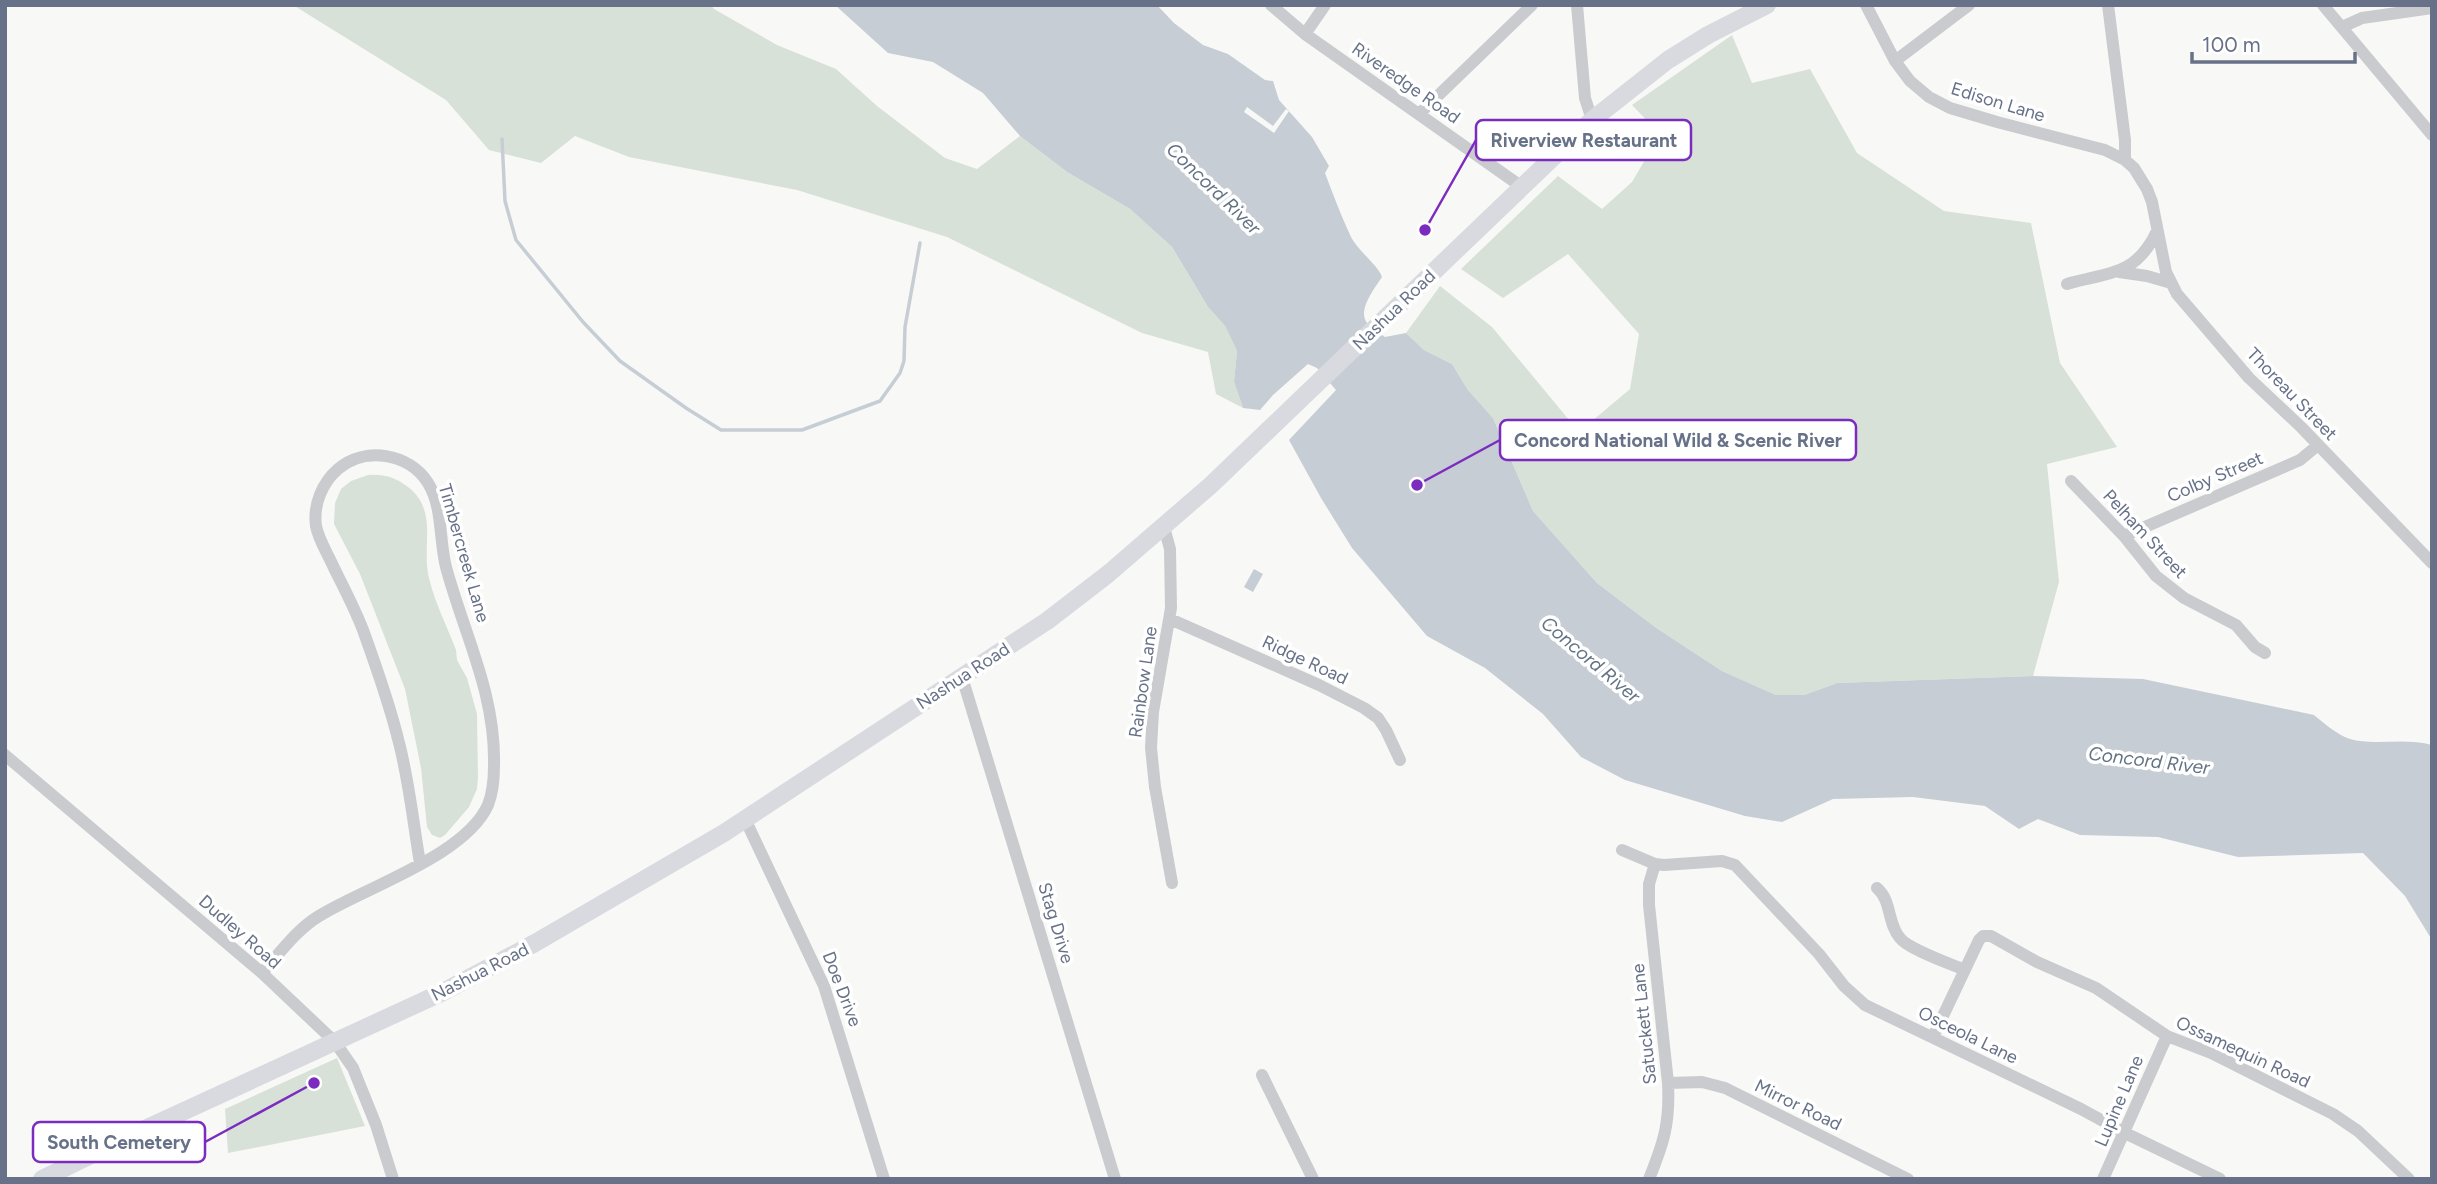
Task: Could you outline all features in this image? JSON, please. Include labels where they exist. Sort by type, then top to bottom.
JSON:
[{"type":"main road","name":"Nashua Road","points":[[42,1179],[443,992],[535,943],[663,870],[745,819],[1047,621],[1164,527],[1385,320],[1592,120],[1668,60],[1730,23],[1767,5]]},
{"type":"street","name":"Riveredge Road","points":[[1271,5],[1305,34],[1522,187]]},
{"type":"street","points":[[1305,34],[1325,5]]},
{"type":"street","points":[[1419,114],[1532,5]]},
{"type":"street","points":[[1577,5],[1585,99],[1592,120]]},
{"type":"street","name":"Edison Lane","points":[[1866,5],[1895,61],[1919,90],[1939,103],[1997,122],[2094,146],[2125,160]]},
{"type":"street","points":[[1895,61],[1969,5]]},
{"type":"street","points":[[2108,5],[2125,160]]},
{"type":"street","points":[[2323,5],[2432,135]]},
{"type":"street","points":[[2342,27],[2362,18],[2432,8]]},
{"type":"street","name":"Thoreau Street","points":[[2125,160],[2134,168],[2147,189],[2171,283],[2185,304],[2249,378],[2432,563]]},
{"type":"street","points":[[2119,272],[2145,251],[2157,231]]},
{"type":"street","points":[[2067,284],[2119,272],[2171,283]]},
{"type":"street","name":"Colby Street","points":[[2124,537],[2300,460],[2318,445]]},
{"type":"street","name":"Timbercreek Lane","points":[[262,973],[294,936],[319,916],[445,850],[466,835],[487,807],[494,782],[493,732],[484,682],[446,567],[433,494],[422,476],[406,463],[387,456],[366,456],[346,463],[324,485],[317,505],[316,526],[359,620],[395,727],[420,863]]},
{"type":"street","name":"Pelham Street","points":[[2071,481],[2124,537],[2144,563],[2171,589],[2236,625],[2255,647],[2265,653]]},
{"type":"street","name":"Rainbow Lane","points":[[1164,527],[1170,549],[1170,619],[1154,702],[1151,748],[1172,883]]},
{"type":"street","name":"Ridge Road","points":[[1170,619],[1319,685],[1364,708],[1378,718],[1400,761]]},
{"type":"street","name":"Stag Drive","points":[[962,677],[1115,1179]]},
{"type":"street","name":"Dudley Road","points":[[5,755],[262,973],[335,1042],[353,1068],[379,1132],[393,1179]]},
{"type":"street","name":"Doe Drive","points":[[745,819],[824,986],[884,1179]]},
{"type":"street","points":[[1622,850],[1655,864]]},
{"type":"street","name":"Osceola Lane","points":[[1655,864],[1722,861],[1735,865],[1819,954],[1854,997],[1865,1005],[2220,1179]]},
{"type":"street","name":"Satuckett Lane","points":[[1649,1179],[1665,1136],[1669,1111],[1649,905],[1649,884],[1655,864]]},
{"type":"street","points":[[1877,888],[1884,895],[1900,940],[1965,970],[1933,1037]]},
{"type":"street","name":"Ossamequin Road","points":[[1965,970],[1979,940],[1986,936],[1997,938],[2037,962],[2084,982],[2167,1036],[2211,1053],[2333,1114],[2358,1131],[2409,1179]]},
{"type":"street","name":"Lupine Lane","points":[[2103,1179],[2167,1036]]},
{"type":"street","points":[[1262,1075],[1313,1179]]},
{"type":"street","name":"Mirror Road","points":[[1668,1083],[1702,1082],[1726,1088],[1908,1179]]},
{"type":"shaded area","points":[[293,5],[711,5],[777,45],[836,69],[877,106],[945,158],[977,169],[1020,136],[1067,172],[1130,209],[1172,247],[1208,307],[1225,326],[1237,351],[1234,382],[1243,408],[1216,394],[1208,352],[1142,333],[947,237],[797,190],[629,157],[575,136],[541,163],[489,150],[446,100]]},
{"type":"shaded area","points":[[1732,35],[1752,83],[1810,69],[1857,153],[1944,211],[2031,223],[2060,363],[2117,447],[2047,464],[2059,582],[2033,676],[1837,683],[1804,695],[1776,695],[1722,671],[1655,627],[1597,583],[1533,511],[1493,418],[1468,390],[1452,364],[1424,350],[1406,333],[1440,286],[1492,327],[1579,432],[1630,389],[1639,334],[1568,254],[1503,298],[1461,269],[1558,176],[1602,209],[1632,182],[1660,134],[1632,105]]},
{"type":"shaded area","points":[[368,475],[399,481],[417,496],[423,507],[429,578],[456,650],[457,660],[467,678],[477,714],[477,789],[469,807],[440,838],[432,835],[427,827],[421,768],[405,689],[360,574],[334,524],[335,503],[341,489],[351,481]]},
{"type":"shaded area","points":[[337,1058],[365,1126],[228,1153],[225,1109]]},
{"type":"water","name":"Concord River","points":[[835,5],[1157,5],[1174,23],[1203,45],[1228,54],[1265,80],[1273,81],[1279,100],[1312,137],[1329,166],[1325,173],[1351,237],[1382,277],[1364,312],[1367,323],[1385,337],[1406,333],[1424,350],[1452,364],[1468,390],[1493,418],[1533,511],[1597,583],[1655,627],[1722,671],[1776,695],[1804,695],[1837,683],[2033,676],[2143,679],[2314,715],[2335,732],[2350,739],[2432,745],[2432,940],[2405,896],[2363,853],[2238,857],[2158,837],[2080,835],[2038,819],[2019,829],[1985,806],[1913,797],[1833,799],[1782,822],[1745,816],[1625,780],[1581,757],[1543,714],[1485,668],[1427,636],[1352,548],[1289,440],[1336,390],[1317,368],[1308,364],[1260,410],[1243,408],[1234,382],[1237,351],[1225,326],[1208,307],[1172,247],[1130,209],[1067,172],[1020,136],[983,93],[933,62],[888,53]]},
{"type":"water","points":[[1254,569],[1263,574],[1253,592],[1244,587]]},
{"type":"pier","points":[[1247,107],[1273,126],[1286,109],[1289,111],[1274,133],[1244,112]]},
{"type":"waterway","points":[[502,139],[505,201],[516,240],[583,322],[620,361],[721,430],[802,430],[880,401],[900,373],[904,361],[905,327],[920,243]]},
{"type":"place","name":"Riverview Restaurant","points":[[1425,230]]},
{"type":"place","name":"Concord National Wild & Scenic River","points":[[1417,485]]},
{"type":"place","name":"South Cemetery","points":[[314,1083]]}]
